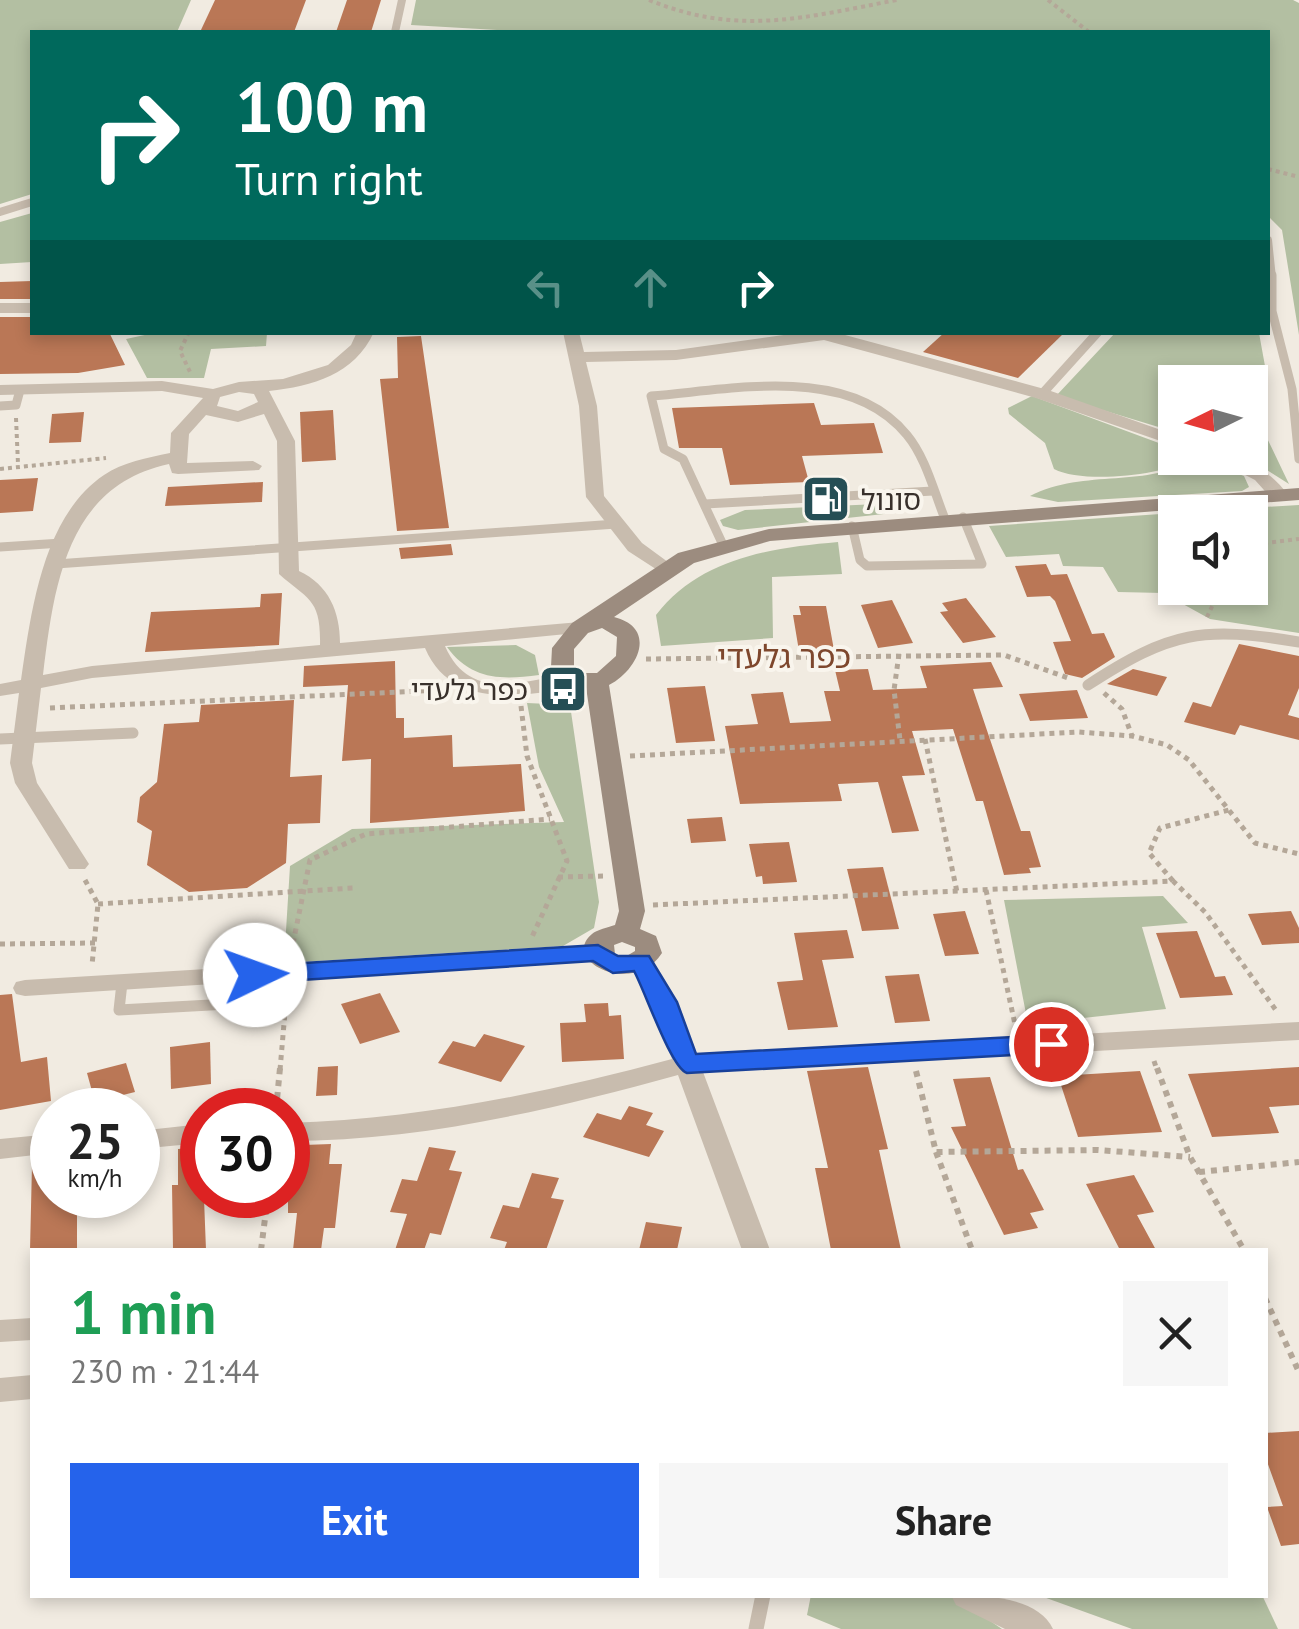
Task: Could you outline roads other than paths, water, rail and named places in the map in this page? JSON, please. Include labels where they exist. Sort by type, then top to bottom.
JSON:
[{"type":"street","points":[[0,308],[30,308]]},
{"type":"street","points":[[0,390],[18,398],[154,386],[206,396],[294,382],[344,363],[358,351],[365,335]]},
{"type":"street","points":[[572,335],[588,406],[595,497],[635,546],[666,569]]},
{"type":"street","points":[[578,356],[676,355],[824,335],[1042,394],[1158,435]]},
{"type":"street","points":[[76,864],[26,783],[21,763],[62,543],[80,508],[105,483],[126,470],[179,449],[199,424],[254,413],[294,382]]},
{"type":"street","points":[[244,387],[260,390],[284,432],[289,574],[312,586],[325,607],[330,649]]},
{"type":"street","points":[[206,396],[214,413],[260,419],[284,432]]},
{"type":"street","points":[[206,396],[184,426],[178,468],[253,466]]},
{"type":"street","points":[[1260,475],[1289,494]]},
{"type":"street","points":[[588,682],[564,671],[561,658],[565,643],[666,569],[723,545],[852,526],[1289,494]]},
{"type":"street","points":[[432,640],[447,674],[486,688],[588,682],[613,676],[630,652],[634,614],[646,584]]},
{"type":"street","points":[[0,690],[34,682],[330,649],[616,624],[627,632],[630,652]]},
{"type":"street","points":[[515,635],[548,645],[561,658]]},
{"type":"street","points":[[25,988],[598,953],[613,965],[641,962],[649,953],[647,942],[628,919],[626,875],[608,757],[588,682]]},
{"type":"street","points":[[598,953],[604,938],[628,919]]},
{"type":"street","points":[[641,962],[664,1002],[755,1248]]},
{"type":"street","points":[[310,1132],[433,1118],[601,1088],[687,1064],[1295,1031]]},
{"type":"street","points":[[0,1149],[30,1146]]},
{"type":"street","points":[[0,1332],[30,1329]]},
{"type":"street","points":[[0,1390],[30,1386]]},
{"type":"street","points":[[971,1598],[1037,1629]]},
{"type":"lane","points":[[395,30],[402,0]]},
{"type":"lane","points":[[0,212],[30,203]]},
{"type":"lane","points":[[1270,244],[1272,312],[1292,389],[1299,459]]},
{"type":"lane","points":[[1042,394],[1095,335]]},
{"type":"lane","points":[[723,545],[683,459],[664,449],[652,396],[821,388],[892,420],[908,436],[933,491],[982,564],[867,566],[860,560],[852,526]]},
{"type":"lane","points":[[0,406],[18,398]]},
{"type":"lane","points":[[705,504],[933,491]]},
{"type":"lane","points":[[56,564],[616,524]]},
{"type":"lane","points":[[0,547],[62,543]]},
{"type":"lane","points":[[1088,685],[1143,648],[1200,630],[1299,642]]},
{"type":"lane","points":[[0,739],[133,733]]},
{"type":"lane","points":[[122,983],[119,1010],[265,1002]]},
{"type":"lane","points":[[756,1629],[762,1598]]},
{"type":"place","name":"סונול","points":[[826,499]]},
{"type":"place","name":"כפר גלעדי","points":[[563,689]]},
{"type":"district","name":"כפר גלעדי","points":[[784,656]]}]
